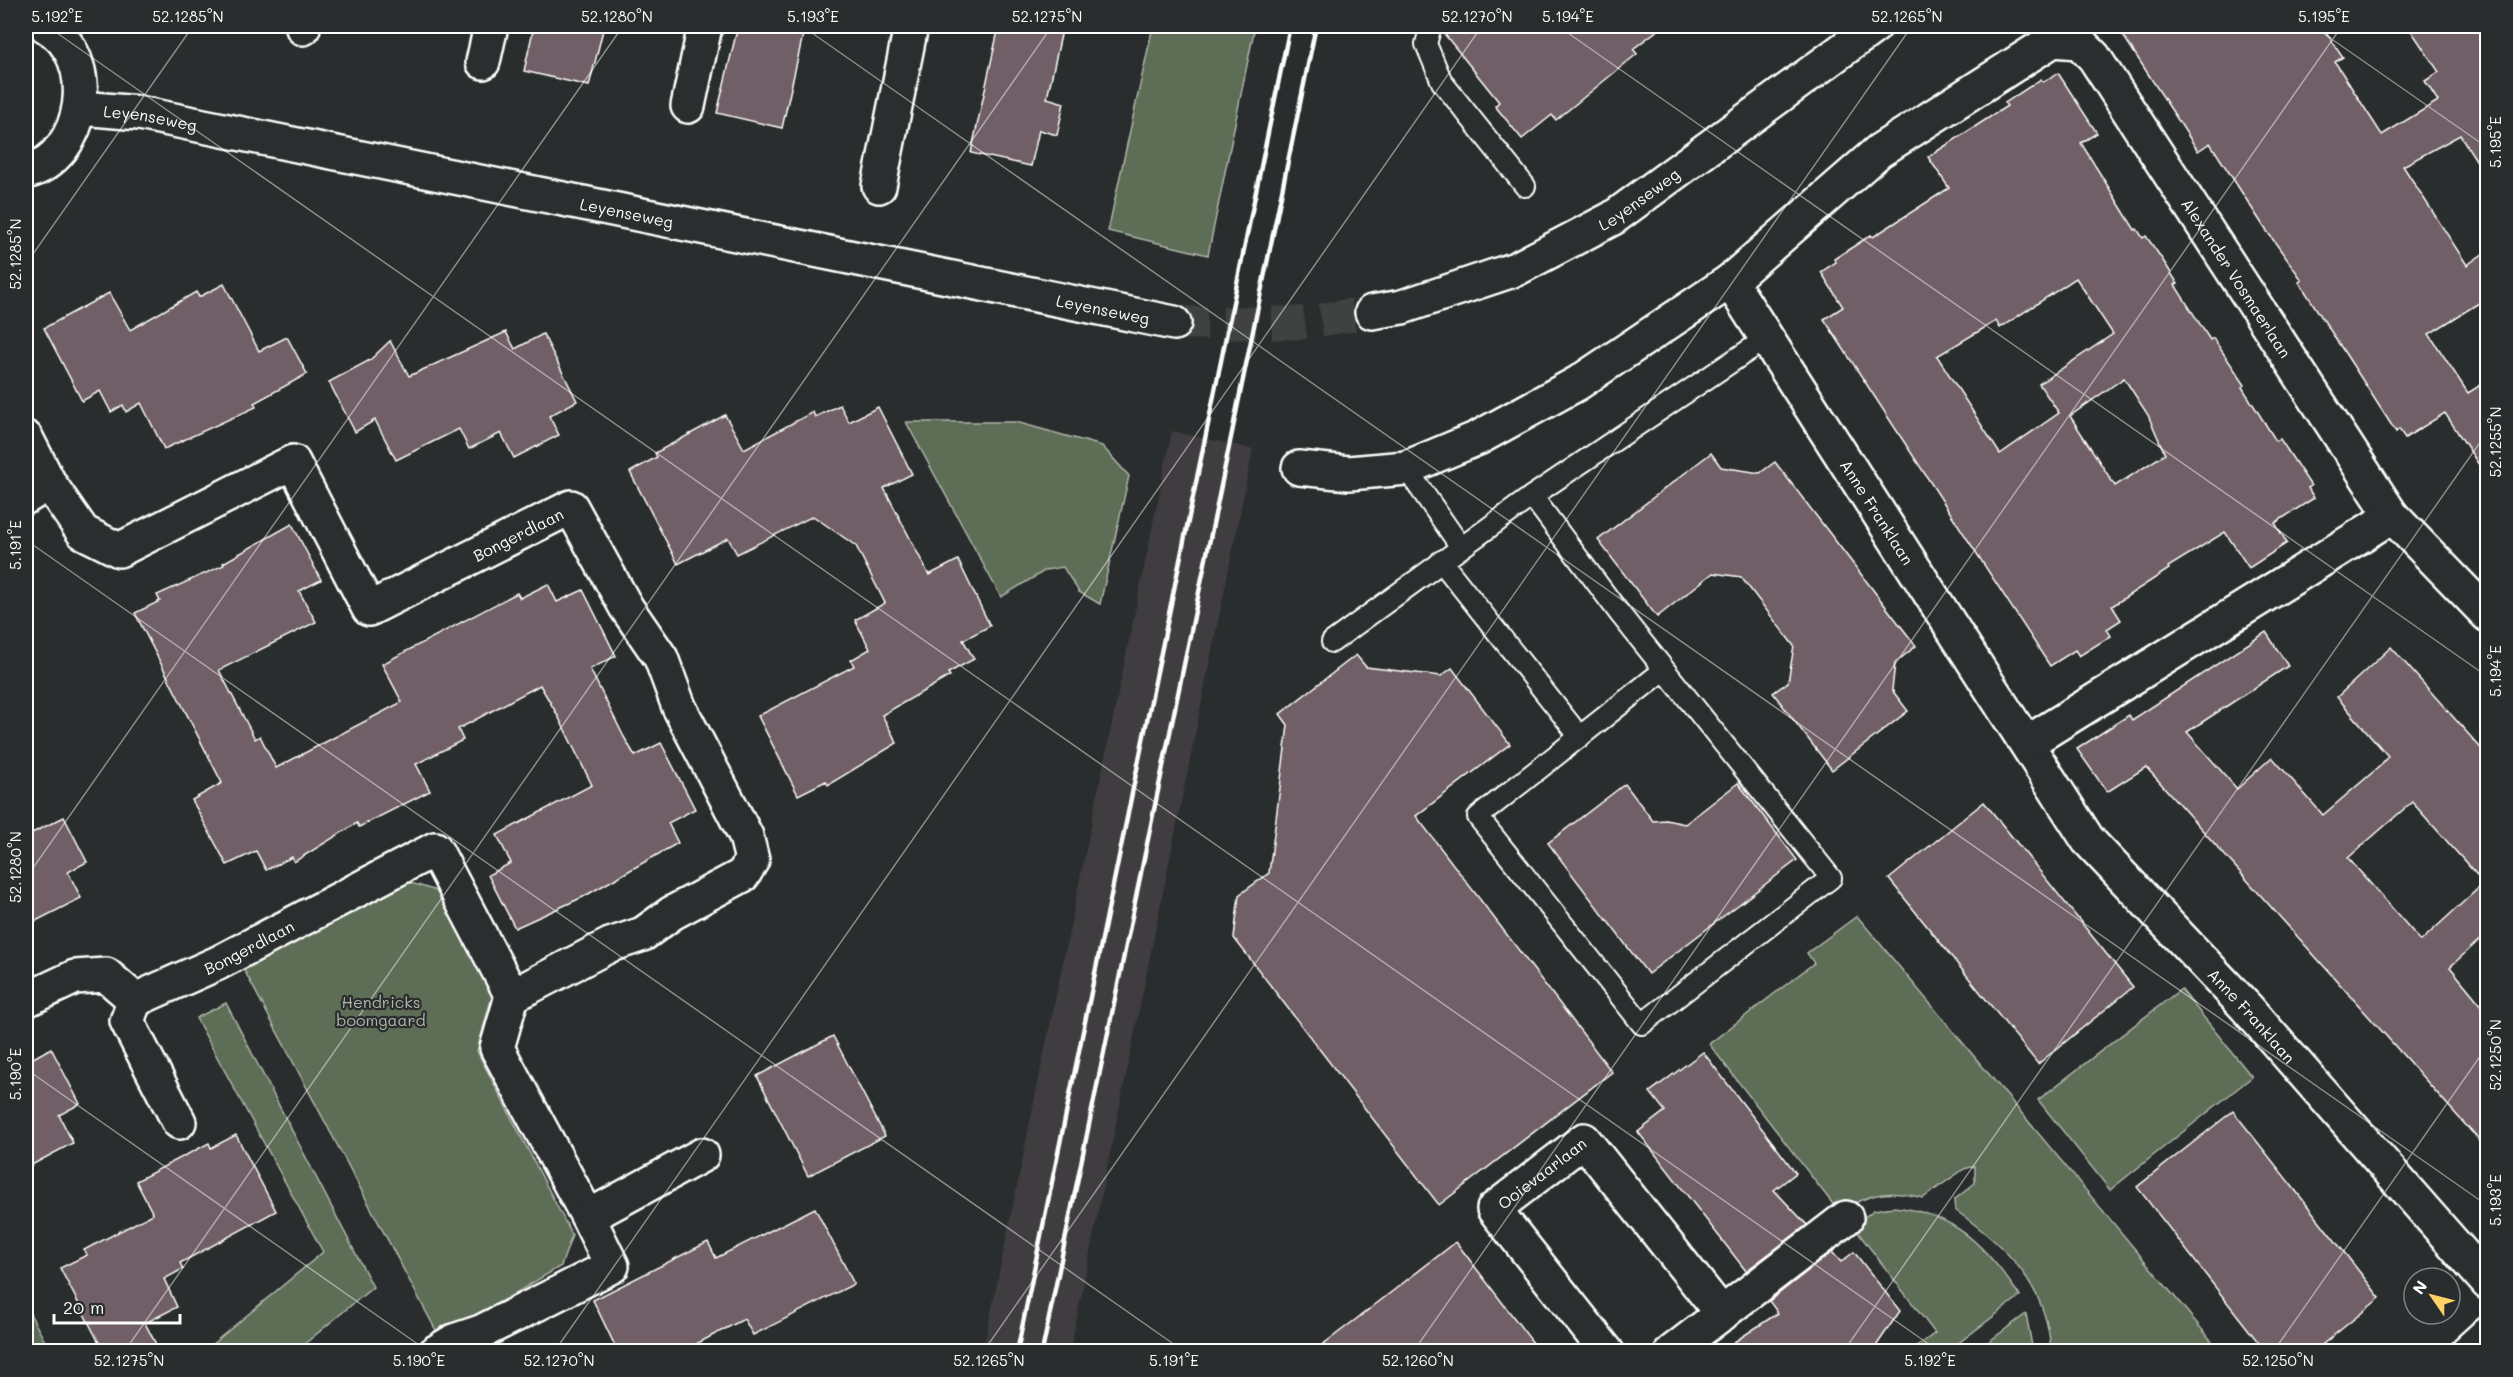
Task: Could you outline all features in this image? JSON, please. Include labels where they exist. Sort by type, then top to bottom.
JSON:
[{"type":"street","points":[[26,172],[48,161],[59,151],[74,129],[81,108],[82,90],[72,54],[64,42],[46,26]]},
{"type":"street","points":[[483,62],[491,26]]},
{"type":"street","points":[[688,106],[705,26]]},
{"type":"street","points":[[879,186],[911,26]]},
{"type":"street","name":"Leyenseweg","points":[[1372,312],[1402,307],[1455,291],[1516,268],[1613,218],[1875,26]]},
{"type":"street","name":"Alexander Vosmaerlaan","points":[[1730,281],[1879,151],[2053,40],[2082,34],[2094,57],[2392,516]]},
{"type":"street","name":"Leyenseweg","points":[[81,108],[139,113],[1174,323]]},
{"type":"street","points":[[1299,468],[1349,473],[1406,468],[1478,438],[1578,384],[1730,281]]},
{"type":"street","name":"Anne Franklaan","points":[[1730,281],[2088,840],[2246,1007],[2487,1283]]},
{"type":"street","name":"Bongerdlaan","points":[[26,438],[37,490],[83,532],[119,550],[293,462],[369,609],[572,507],[626,607],[661,658],[679,707],[746,836],[752,860],[743,875],[672,913],[643,934],[610,945],[512,996],[435,849],[218,963],[135,1000]]},
{"type":"street","points":[[2027,743],[2392,516],[2487,615]]},
{"type":"street","points":[[26,999],[75,977],[106,975],[135,1000],[127,1021],[179,1122]]},
{"type":"street","points":[[436,1352],[454,1341],[481,1332],[612,1266],[497,1048],[512,996]]},
{"type":"street","name":"Ooievaarlaan","points":[[1606,1352],[1494,1209],[1584,1140],[1722,1314]]},
{"type":"street","points":[[588,1217],[702,1155]]},
{"type":"street","points":[[1672,1352],[1846,1218]]},
{"type":"street","points":[[2467,1352],[2487,1333]]},
{"type":"lane","points":[[1431,26],[1426,44],[1442,82],[1525,186]]},
{"type":"lane","points":[[1332,642],[1532,496],[1767,338]]},
{"type":"lane","points":[[1406,468],[1461,547]]},
{"type":"lane","points":[[1532,496],[1664,670],[1831,878],[1642,1024],[1478,817],[1664,670]]},
{"type":"lane","points":[[1441,561],[1580,737]]},
{"type":"shaded area","points":[[1172,431],[1253,449],[1070,1351],[983,1351]]},
{"type":"green space","points":[[1153,26],[1255,26],[1208,255],[1108,231]]},
{"type":"green space","points":[[906,422],[1016,422],[1102,446],[1129,476],[1100,604],[1079,592],[1063,567],[1046,570],[1001,597]]},
{"type":"green space","name":"Hendricks boomgaard","points":[[405,881],[440,892],[492,996],[477,1051],[572,1235],[561,1266],[440,1338],[242,966]]},
{"type":"green space","points":[[1857,916],[2220,1351],[2051,1351],[2048,1327],[2041,1306],[2021,1269],[1991,1238],[1955,1210],[1954,1200],[1975,1183],[1975,1166],[1964,1169],[1923,1198],[1889,1193],[1879,1194],[1839,1212],[1709,1044],[1814,963],[1807,953]]},
{"type":"green space","points":[[2181,989],[2252,1077],[2110,1190],[2038,1100]]},
{"type":"green space","points":[[226,1003],[373,1287],[296,1351],[204,1351],[323,1252],[196,1018]]},
{"type":"green space","points":[[1893,1207],[1935,1217],[1967,1235],[1994,1262],[2020,1296],[1948,1351],[1911,1351],[1935,1333],[1853,1226],[1874,1210]]},
{"type":"green space","points":[[26,1306],[50,1351],[26,1351]]},
{"type":"green space","points":[[2026,1314],[2033,1351],[1976,1351]]},
{"type":"building","points":[[534,26],[604,26],[589,86],[524,71]]},
{"type":"building","points":[[738,26],[805,26],[782,128],[717,113]]},
{"type":"building","points":[[999,26],[1063,26],[1047,98],[1064,103],[1057,135],[1039,130],[1031,166],[971,153]]},
{"type":"building","points":[[1443,26],[1663,26],[1633,49],[1637,54],[1556,120],[1552,115],[1522,139],[1495,106],[1499,102],[1442,31]]},
{"type":"building","points":[[2117,26],[2322,26],[2343,57],[2335,62],[2382,135],[2438,101],[2425,81],[2439,72],[2408,26],[2487,26],[2487,177],[2460,135],[2403,166],[2467,265],[2487,251],[2487,298],[2429,334],[2468,393],[2487,381],[2487,477],[2445,413],[2405,438],[2399,429],[2396,432],[2299,282],[2302,280],[2264,227],[2210,143],[2198,151]]},
{"type":"building","points":[[2058,73],[2097,133],[2081,143],[2135,230],[2137,229],[2143,238],[2146,236],[2178,284],[2175,285],[2210,340],[2213,338],[2245,385],[2242,387],[2276,441],[2280,439],[2311,486],[2308,488],[2314,498],[2275,523],[2287,543],[2249,568],[2225,532],[2168,567],[2169,569],[2112,606],[2121,620],[2107,629],[2111,636],[2079,656],[2075,650],[2050,666],[1824,319],[1843,307],[1821,272],[1836,262],[1834,259],[1949,188],[1928,157],[2007,106],[2005,103],[2041,79],[2043,82]],"holes":[[[2076,278],[2113,334],[2039,384],[2059,413],[2000,454],[1937,356],[1996,321],[2000,328]],[[2124,378],[2148,415],[2165,454],[2115,486],[2070,416]]]},
{"type":"building","points":[[224,284],[259,351],[287,337],[307,374],[254,403],[256,407],[164,449],[141,403],[126,412],[123,405],[111,412],[100,391],[82,401],[44,328],[109,293],[130,330],[196,292],[199,297]]},
{"type":"building","points":[[506,332],[515,349],[543,334],[577,401],[549,416],[559,435],[514,458],[501,433],[469,449],[459,429],[396,460],[375,420],[355,432],[329,382],[370,360],[390,341],[409,376]]},
{"type":"building","points":[[840,405],[849,422],[878,407],[912,474],[884,488],[929,575],[958,560],[990,626],[963,640],[974,659],[948,673],[950,676],[882,715],[897,743],[828,785],[826,781],[798,795],[758,716],[854,666],[851,660],[870,649],[855,620],[885,603],[856,546],[813,516],[737,554],[728,538],[678,564],[630,472],[657,457],[655,453],[725,415],[744,449],[813,412],[815,417]]},
{"type":"building","points":[[1711,453],[1721,467],[1760,473],[1775,462],[1916,646],[1895,663],[1892,690],[1908,711],[1832,770],[1773,693],[1788,682],[1794,646],[1741,577],[1713,573],[1657,617],[1598,540]]},
{"type":"building","points":[[292,524],[321,580],[299,591],[316,622],[219,670],[255,739],[260,736],[276,768],[402,702],[382,664],[517,593],[520,598],[548,584],[557,602],[583,590],[616,656],[590,669],[624,737],[635,756],[661,743],[695,809],[668,823],[678,843],[583,897],[515,928],[488,875],[511,863],[497,835],[592,785],[540,685],[458,729],[463,740],[416,764],[430,791],[359,827],[357,823],[294,862],[292,857],[266,870],[256,851],[227,865],[192,800],[222,783],[135,613],[160,601],[157,595],[224,565],[223,563]]},
{"type":"building","points":[[2266,632],[2288,666],[2187,732],[2237,789],[2272,757],[2323,815],[2380,766],[2388,756],[2337,697],[2391,647],[2487,755],[2487,933],[2450,967],[2487,1012],[2487,1149],[2146,767],[2107,792],[2077,749],[2129,715],[2132,720]],"holes":[[[2412,802],[2484,883],[2421,941],[2348,858]]]},
{"type":"building","points":[[1356,655],[1366,667],[1441,676],[1452,668],[1510,744],[1416,816],[1612,1072],[1439,1205],[1234,938],[1239,895],[1269,873],[1288,725],[1280,714]]},
{"type":"building","points":[[1738,783],[1797,860],[1648,974],[1548,843],[1625,784],[1653,821],[1666,820],[1685,824]]},
{"type":"building","points":[[1984,802],[2133,987],[2038,1064],[1889,879]]},
{"type":"building","points":[[64,817],[87,862],[68,872],[81,898],[26,926],[26,836]]},
{"type":"building","points":[[833,1036],[885,1136],[808,1176],[757,1076]]},
{"type":"building","points":[[51,1048],[80,1104],[59,1115],[73,1143],[26,1168],[26,1051],[30,1060]]},
{"type":"building","points":[[1703,1052],[1796,1173],[1774,1190],[1807,1225],[1746,1271],[1638,1132],[1665,1111],[1650,1092]]},
{"type":"building","points":[[2233,1111],[2380,1298],[2313,1352],[2266,1352],[2137,1187]]},
{"type":"building","points":[[236,1135],[276,1211],[180,1263],[183,1269],[164,1279],[177,1307],[145,1323],[160,1352],[104,1352],[60,1268],[87,1255],[84,1250],[153,1214],[136,1181],[209,1143],[211,1148]]},
{"type":"building","points":[[815,1208],[854,1284],[753,1335],[744,1319],[681,1352],[618,1352],[593,1300],[708,1242],[716,1258]]},
{"type":"building","points":[[1456,1242],[1540,1352],[1313,1352],[1376,1304]]},
{"type":"building","points":[[1832,1252],[1841,1262],[1854,1252],[1900,1311],[1872,1352],[1719,1352],[1778,1313],[1769,1301]]},
{"type":"tunnel","points":[[1174,323],[1299,323],[1372,312]]},
{"type":"railway","points":[[1017,1352],[1290,26]]},
{"type":"railway","points":[[1042,1352],[1316,26]]}]
